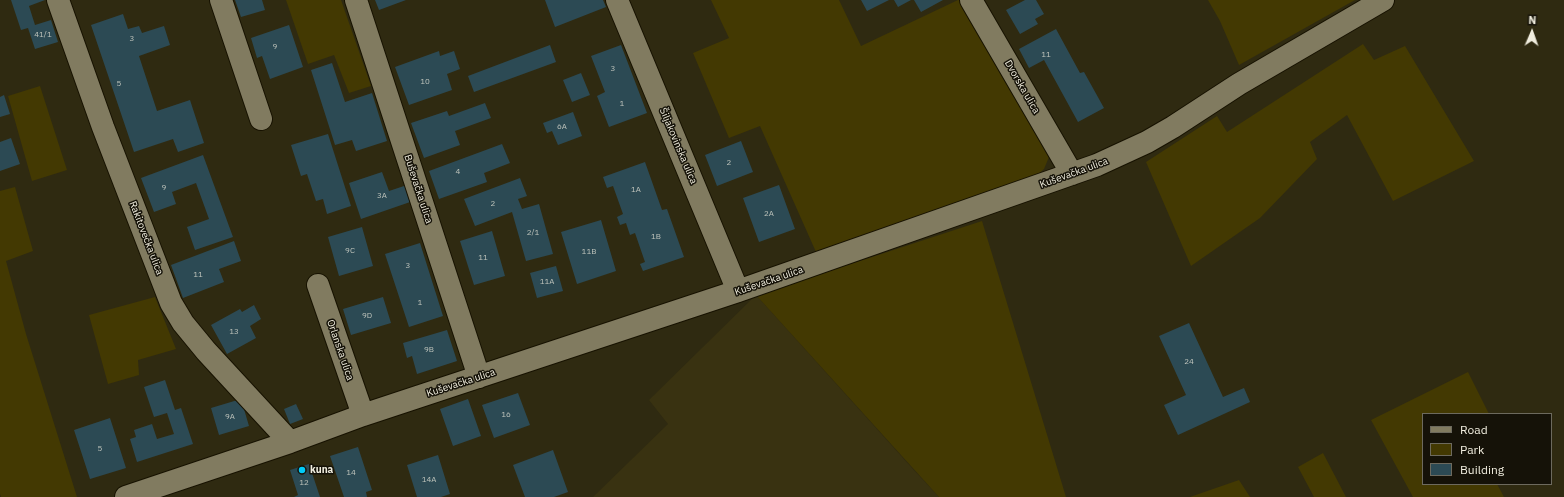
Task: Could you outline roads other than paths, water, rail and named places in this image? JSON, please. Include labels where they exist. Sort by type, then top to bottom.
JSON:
[{"type":"street","name":"Rakitovečka ulica","points":[[58,0],[103,127],[171,303],[183,323],[206,351],[290,442]]},
{"type":"street","points":[[221,0],[261,119]]},
{"type":"street","name":"Buševačka ulica","points":[[356,0],[479,377]]},
{"type":"street","name":"Šiljakovinska ulica","points":[[617,0],[738,291]]},
{"type":"street","name":"Dvorska ulica","points":[[971,0],[1072,174]]},
{"type":"street","name":"Kuševačka ulica","points":[[126,497],[290,442],[363,415],[738,291],[1103,163],[1147,142],[1173,127],[1239,84],[1383,0]]},
{"type":"street","name":"Orlanska ulica","points":[[318,285],[363,415]]},
{"type":"place","name":"kuna","points":[[302,470]]}]
